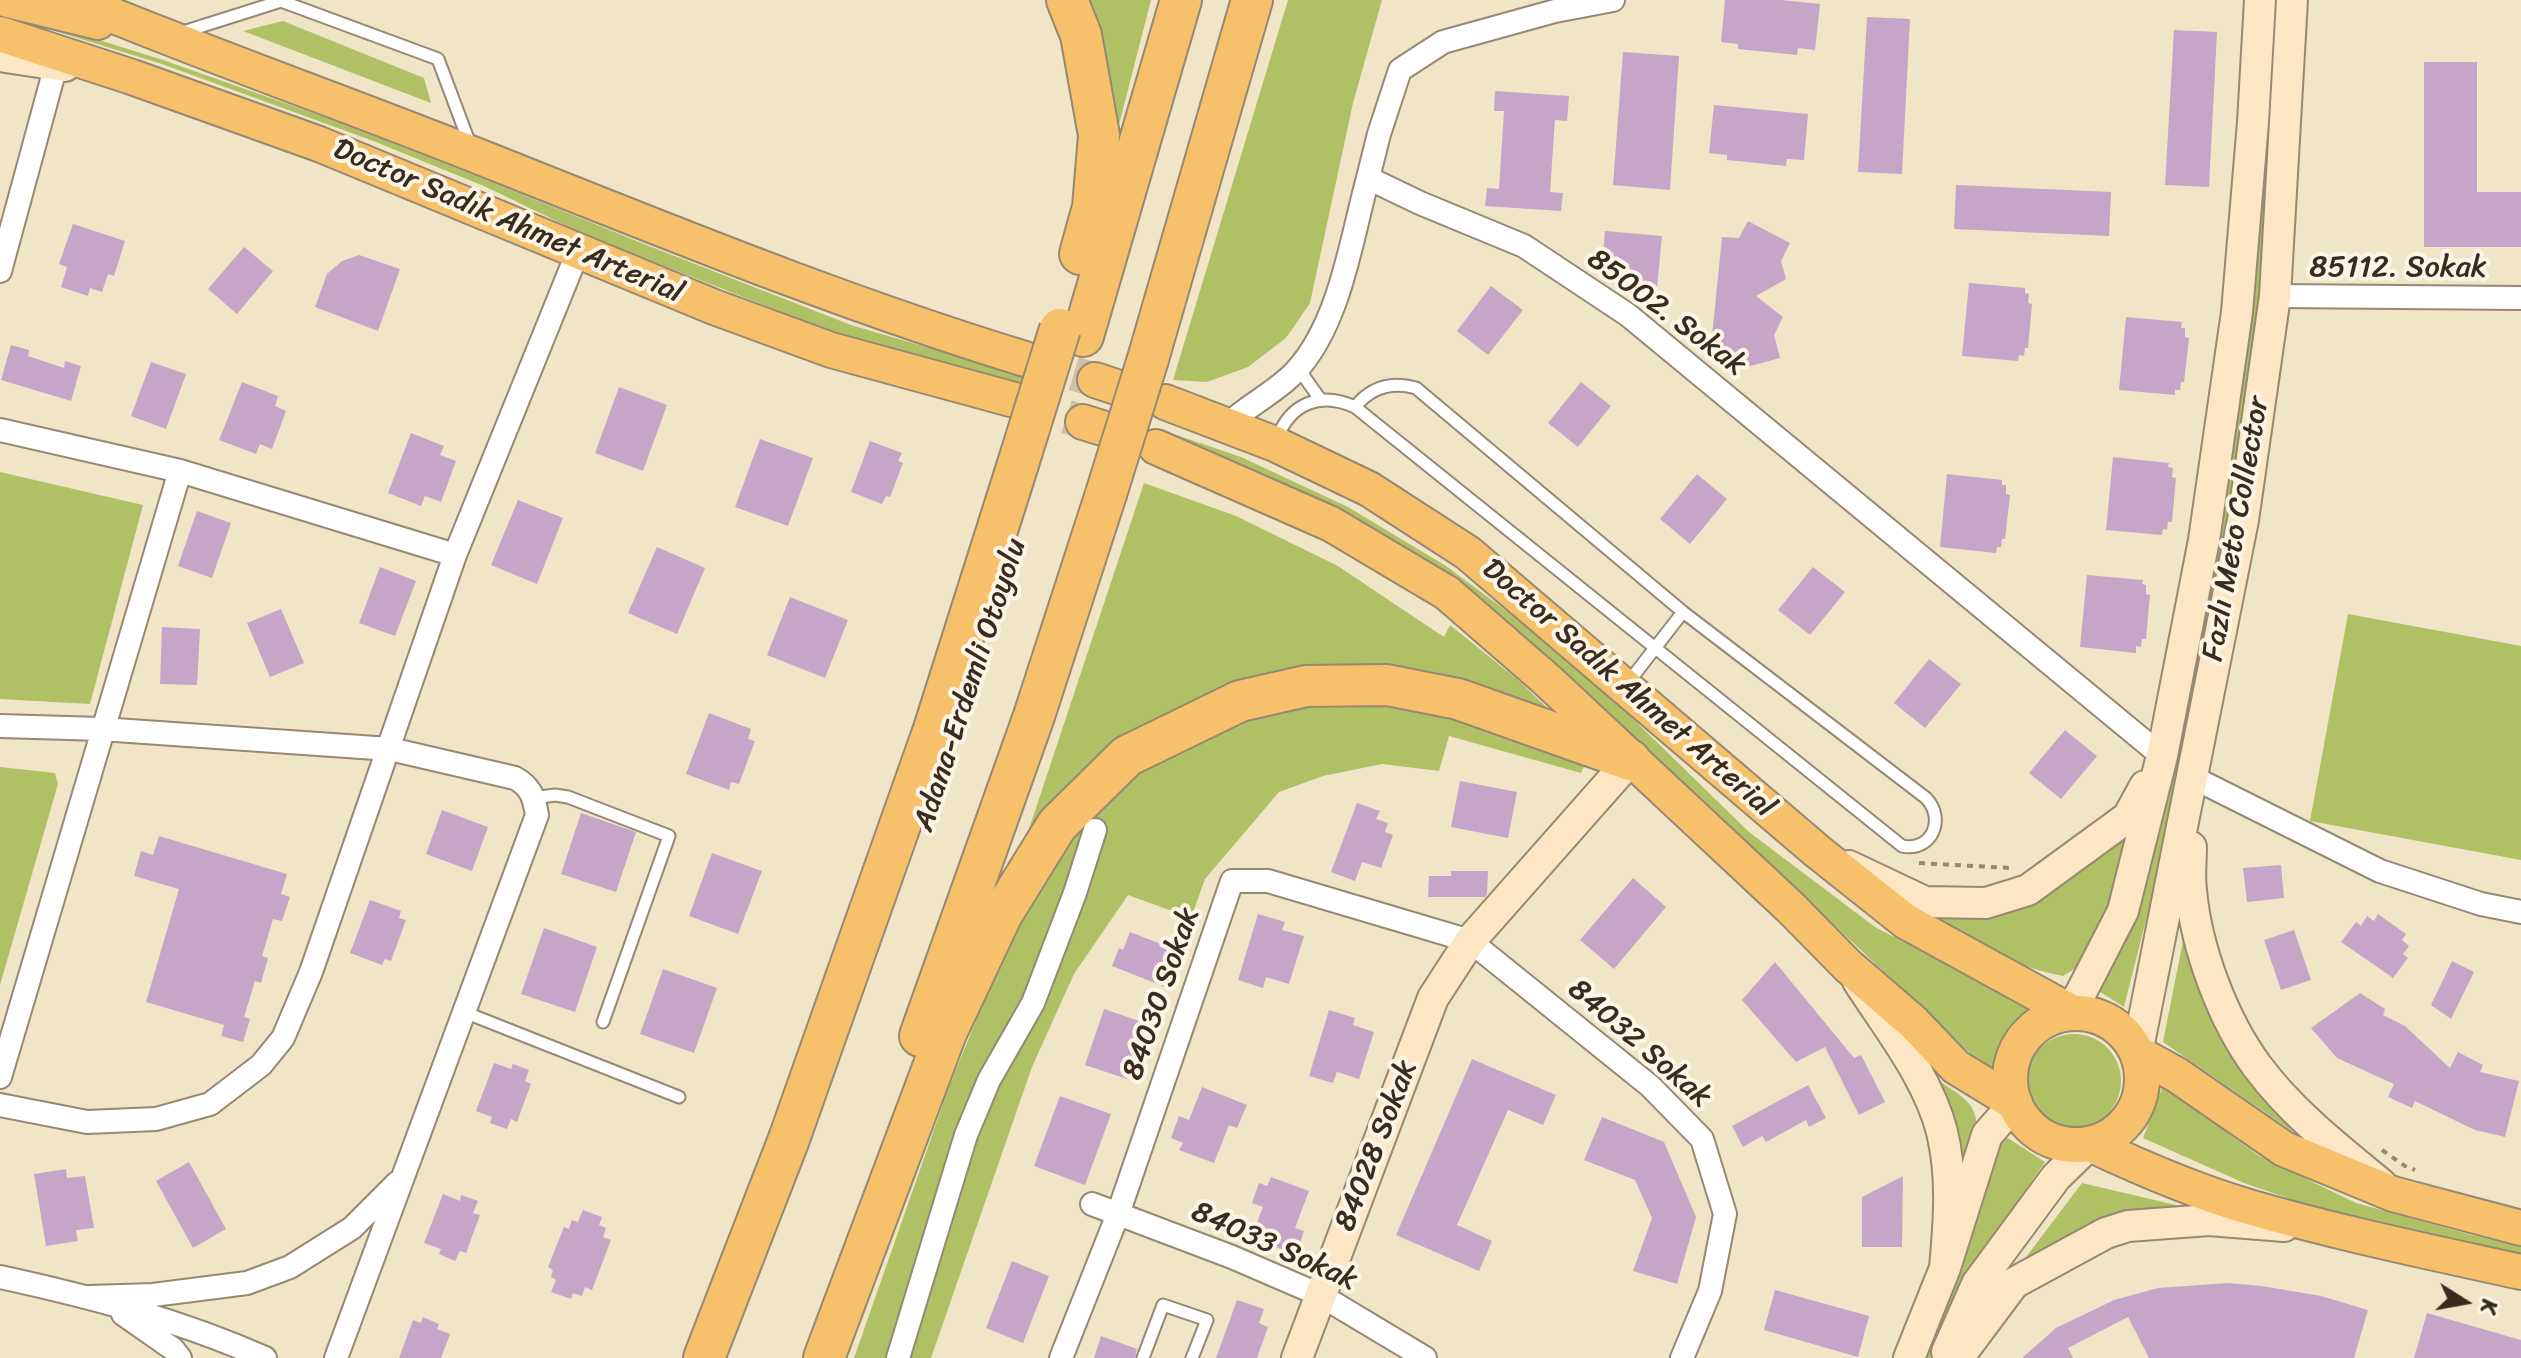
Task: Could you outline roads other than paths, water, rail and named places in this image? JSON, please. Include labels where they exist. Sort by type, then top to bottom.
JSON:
[{"type":"highway","points":[[1067,0],[1081,35],[1099,135],[1093,207],[1072,332]]},
{"type":"highway","name":"Adana-Erdemli Otoyolu","points":[[724,1358],[819,1120],[959,732],[1029,468],[1181,0]]},
{"type":"highway","points":[[800,1358],[921,1033],[1029,728],[1148,359],[1252,0]]},
{"type":"highway","points":[[1215,130],[1269,24],[1275,0]]},
{"type":"highway","points":[[704,1358],[789,1139],[1029,468]]},
{"type":"highway","points":[[824,1358],[946,1033],[1002,914],[1057,825],[1127,756],[1240,701],[1306,686],[1387,685],[1458,699],[1630,760]]},
{"type":"main road","name":"Doctor Sadık Ahmet Arterial","points":[[8,0],[164,37]]},
{"type":"main road","name":"Doctor Sadık Ahmet Arterial","points":[[75,0],[681,238],[858,303],[1025,359]]},
{"type":"main road","name":"Fazlı Meto Collector","points":[[2071,1012],[2123,911],[2162,756],[2204,540],[2237,312],[2260,0]]},
{"type":"main road","name":"Fazlı Meto Collector","points":[[2137,1053],[2243,520],[2275,296],[2292,0]]},
{"type":"main road","name":"Doctor Sadık Ahmet Arterial","points":[[0,34],[319,144],[714,307],[831,350],[1018,401]]},
{"type":"main road","points":[[0,56],[132,77]]},
{"type":"main road","name":"Doctor Sadık Ahmet Arterial","points":[[1165,402],[1275,444],[1369,489],[1468,553],[1817,851],[1905,921],[2071,1012]]},
{"type":"main road","name":"Doctor Sadık Ahmet Arterial","points":[[1156,447],[1331,524],[1447,593],[1547,680],[1791,908],[1848,966],[1913,1022],[1956,1067],[2015,1103]]},
{"type":"main road","points":[[1817,851],[1925,902],[1986,903],[2028,890],[2128,817],[2162,756]]},
{"type":"main road","name":"84028 Sokak","points":[[1297,1358],[1433,998],[1470,941],[1630,760]]},
{"type":"main road","points":[[2192,777],[2191,891],[2205,957],[2223,1010],[2257,1067],[2321,1135],[2393,1194]]},
{"type":"main road","points":[[1848,966],[1922,1083],[1942,1133],[1950,1202],[1945,1268]]},
{"type":"main road","points":[[2071,1012],[2093,1014],[2114,1023],[2130,1039],[2137,1053],[2143,1082],[2138,1104],[2127,1123],[2110,1136],[2090,1144],[2069,1146],[2048,1140],[2030,1128],[2010,1090],[2010,1069],[2017,1048],[2030,1030],[2049,1017],[2071,1012]]},
{"type":"main road","points":[[2137,1053],[2177,1075],[2284,1149],[2393,1194],[2521,1228]]},
{"type":"main road","points":[[1909,1358],[1945,1268],[1987,1135],[2015,1103]]},
{"type":"main road","points":[[2090,1144],[2141,1168],[2246,1206],[2381,1241],[2521,1272]]},
{"type":"main road","points":[[1945,1358],[1977,1284],[2048,1187],[2090,1144]]},
{"type":"main road","points":[[1958,1358],[2014,1283],[2106,1233],[2128,1226],[2209,1220],[2291,1227],[2381,1241]]},
{"type":"street","points":[[1227,425],[1270,394],[1298,368],[1329,318],[1379,134],[1400,70],[1443,42],[1555,11],[1613,0]]},
{"type":"street","points":[[0,271],[56,65]]},
{"type":"street","name":"85002. Sokak","points":[[1368,178],[1524,246],[1628,315],[2162,756]]},
{"type":"street","points":[[0,1105],[87,1122],[156,1119],[210,1104],[261,1065],[283,1038],[311,972],[455,555],[579,249]]},
{"type":"street","name":"85112. Sokak","points":[[2275,296],[2521,298]]},
{"type":"street","points":[[0,430],[180,471],[455,555]]},
{"type":"street","points":[[0,1077],[180,471]]},
{"type":"street","points":[[0,726],[101,729],[390,749],[515,778],[527,784],[537,815],[336,1358]]},
{"type":"street","points":[[2192,777],[2380,871],[2481,904],[2521,912]]},
{"type":"street","points":[[898,1358],[966,1135],[989,1080],[1033,1003],[1070,907],[1095,830]]},
{"type":"street","name":"84030 Sokak","points":[[1061,1358],[1118,1214],[1232,881],[1268,881],[1470,941]]},
{"type":"street","name":"84032 Sokak","points":[[1470,941],[1650,1086],[1702,1139],[1725,1214],[1710,1291],[1682,1358]]},
{"type":"street","points":[[90,1297],[153,1295],[247,1283],[290,1267],[352,1228],[403,1176]]},
{"type":"street","name":"84033 Sokak","points":[[1092,1204],[1320,1295],[1425,1358]]},
{"type":"street","points":[[0,1277],[90,1297],[207,1333],[265,1358]]},
{"type":"street","points":[[90,1297],[132,1319],[173,1349],[180,1358]]},
{"type":"lane","points":[[164,37],[281,1],[438,59],[474,155]]},
{"type":"lane","points":[[1298,368],[1320,399]]},
{"type":"lane","points":[[1275,444],[1289,416],[1298,408],[1320,399],[1355,407],[1902,846],[1918,846],[1931,837],[1937,821],[1936,812],[1926,798],[1683,612],[1416,388],[1393,384],[1381,387],[1355,407]]},
{"type":"lane","points":[[1626,686],[1683,612]]},
{"type":"lane","points":[[534,798],[568,797],[669,836],[603,1022]]},
{"type":"lane","points":[[464,1012],[679,1097]]},
{"type":"lane","points":[[1143,1358],[1163,1305],[1207,1320],[1192,1358]]},
{"type":"tunnel","points":[[1025,359],[1095,380]]},
{"type":"tunnel","points":[[1018,401],[1083,422]]}]
